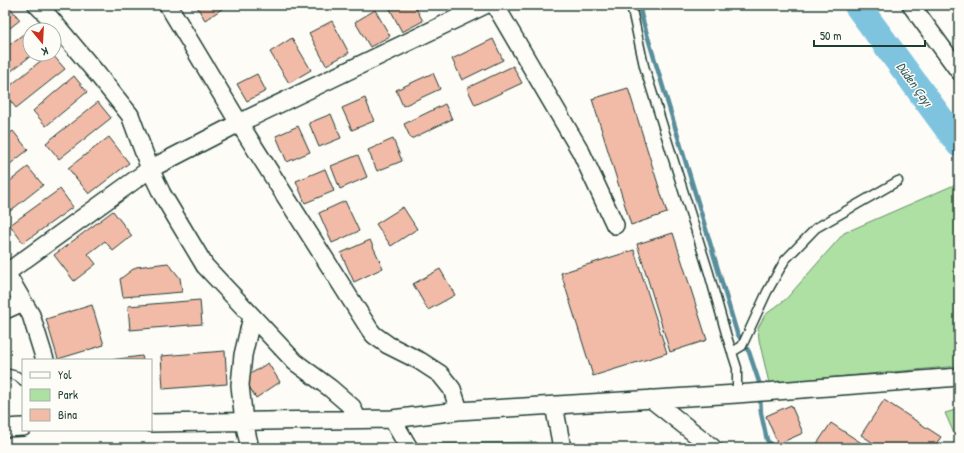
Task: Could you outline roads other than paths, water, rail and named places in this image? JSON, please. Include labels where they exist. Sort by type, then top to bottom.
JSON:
[{"type":"street","points":[[37,5],[50,18],[130,115],[150,169],[162,194],[205,266],[295,362],[330,388],[352,407],[357,419]]},
{"type":"street","points":[[168,5],[239,123],[370,330],[374,335],[388,345],[420,361],[440,374],[452,389],[458,411]]},
{"type":"street","points":[[45,359],[31,315],[6,272],[150,169],[239,123],[485,5]]},
{"type":"street","points":[[495,5],[581,152],[615,225]]},
{"type":"street","points":[[911,5],[959,71]]},
{"type":"street","points":[[5,310],[23,302]]},
{"type":"street","points":[[250,448],[244,422],[240,384],[243,354],[252,317]]},
{"type":"street","points":[[152,423],[392,419],[458,411],[740,394],[959,377]]},
{"type":"street","points":[[651,400],[713,448]]},
{"type":"street","points":[[554,405],[562,448]]},
{"type":"street","points":[[392,419],[409,448]]},
{"type":"street","points":[[5,428],[22,428]]},
{"type":"lane","points":[[631,5],[644,66],[737,368],[740,394]]},
{"type":"lane","points":[[732,352],[742,346],[767,292],[785,260],[816,228],[898,181]]},
{"type":"lane","points":[[5,373],[17,376],[22,380]]},
{"type":"waterway","points":[[639,5],[737,333],[749,352],[759,382],[759,389]]},
{"type":"waterway","name":"Düden Çayı","points":[[857,5],[959,144]]},
{"type":"waterway","points":[[760,396],[761,413],[767,440],[773,448]]}]
